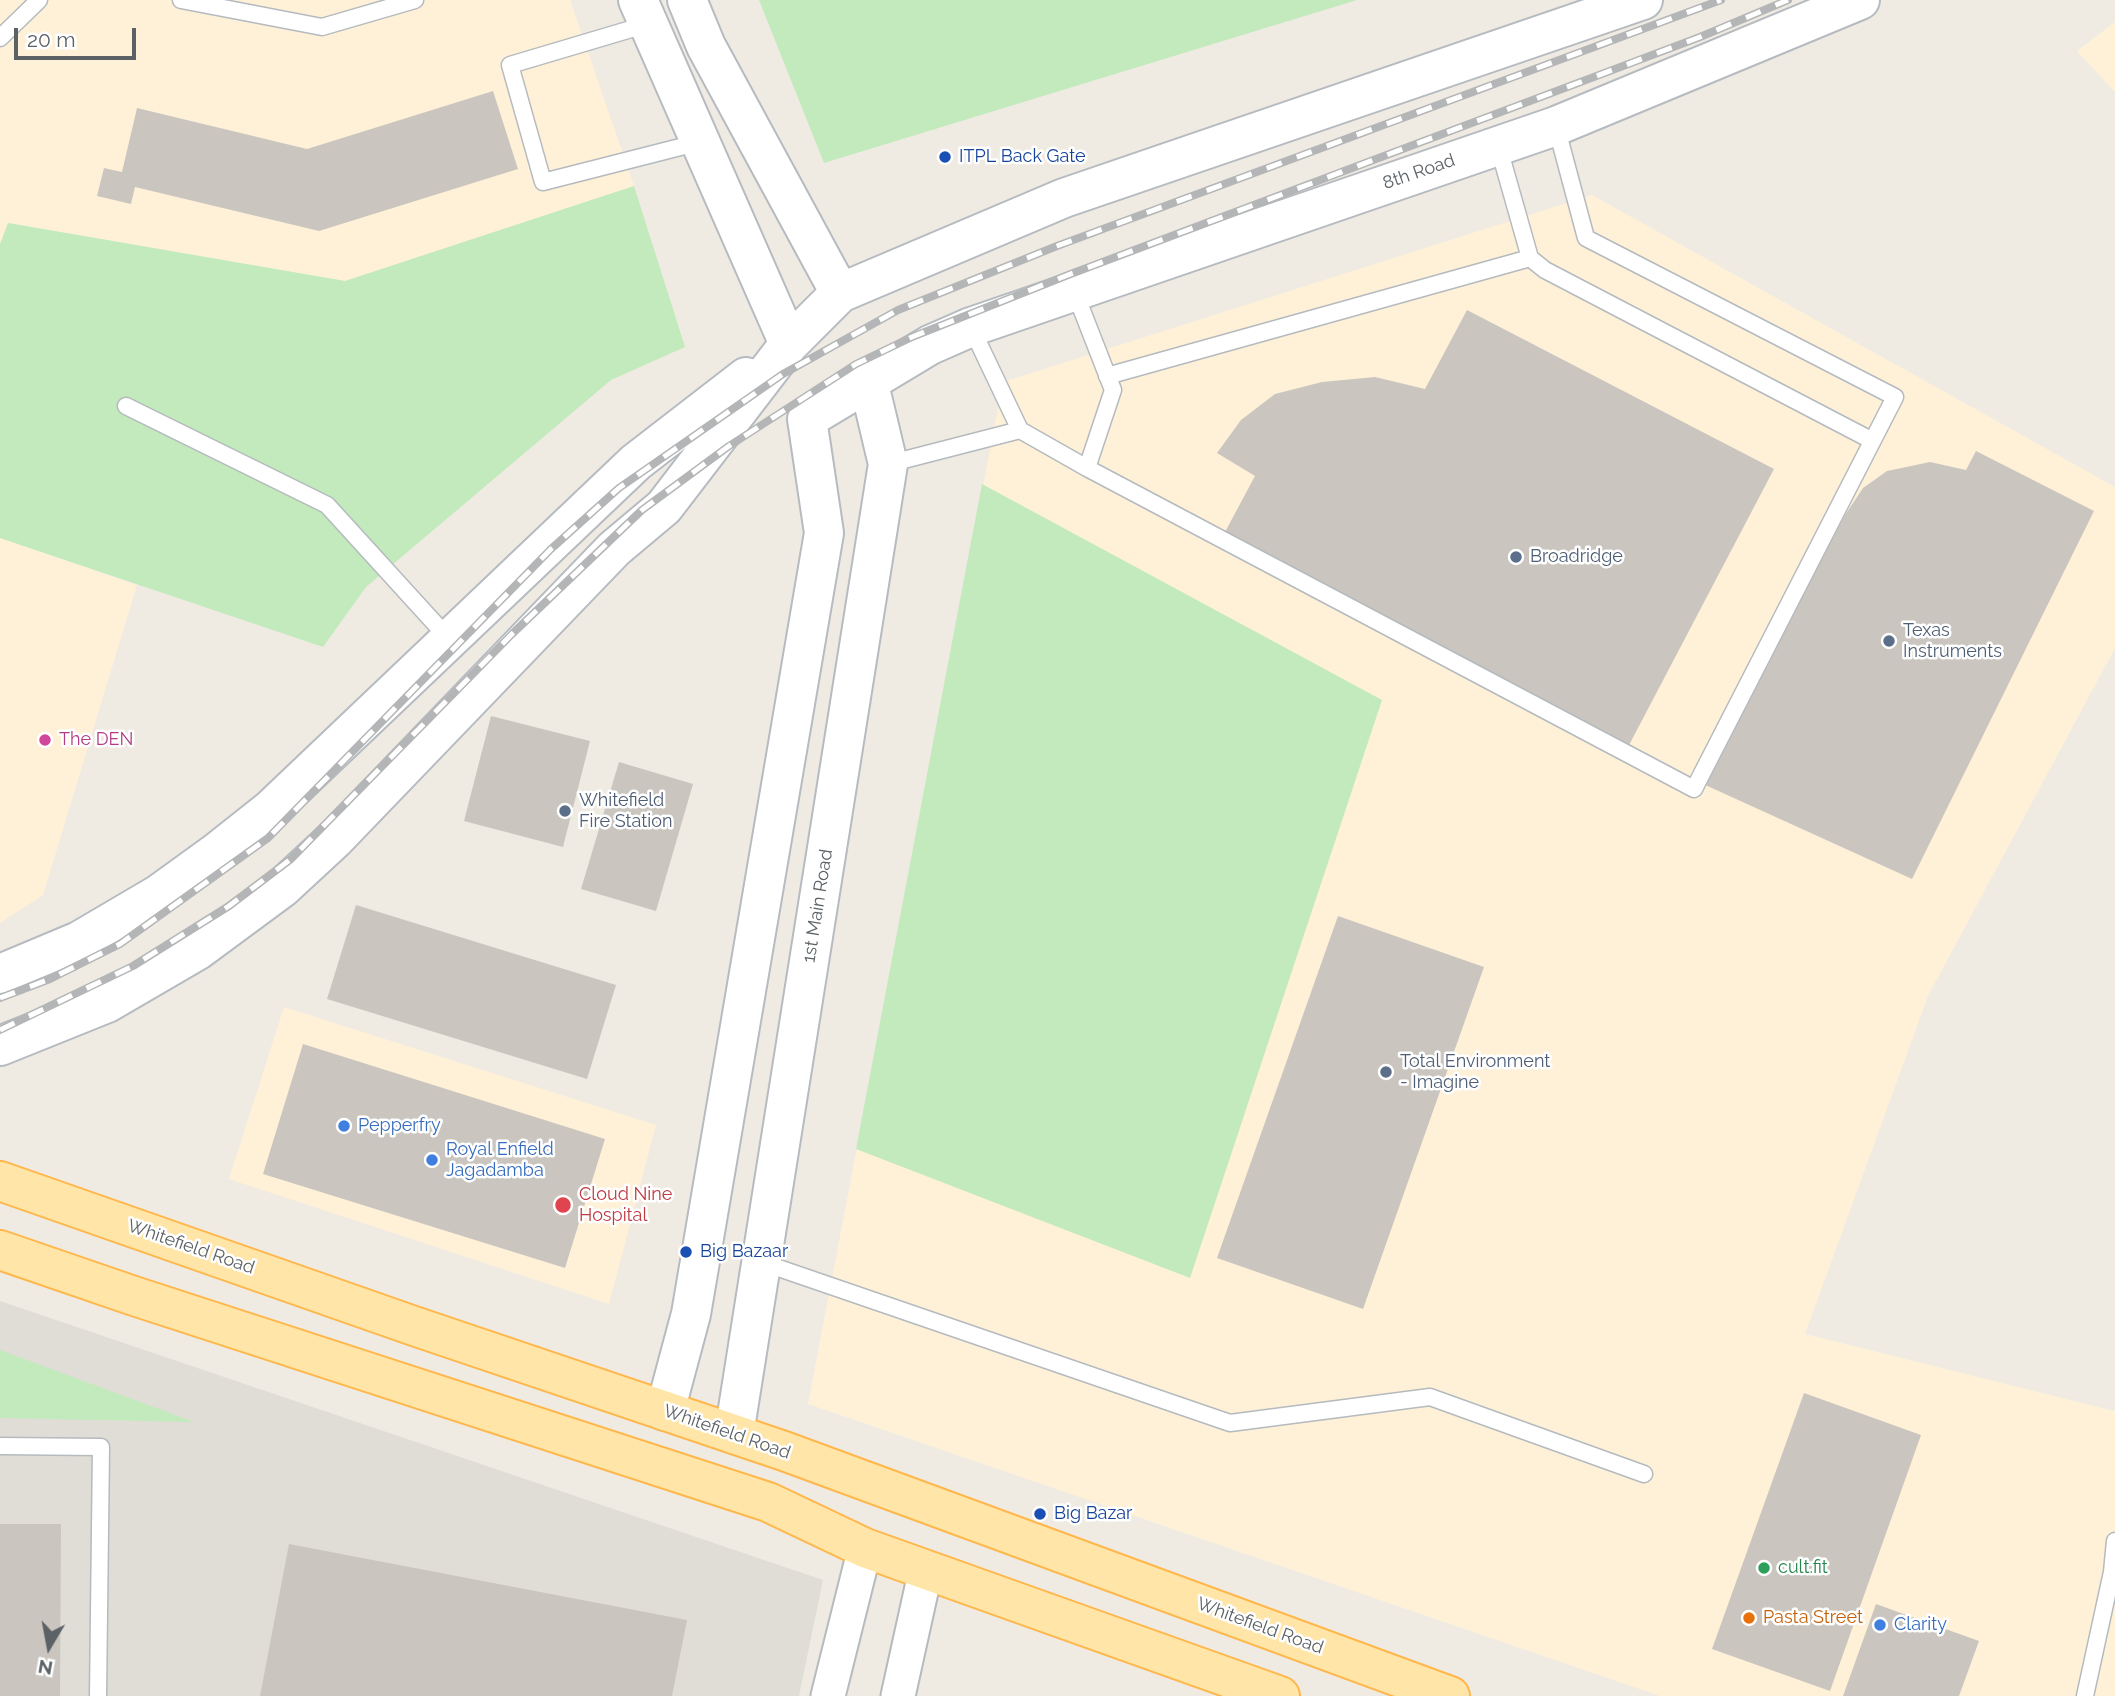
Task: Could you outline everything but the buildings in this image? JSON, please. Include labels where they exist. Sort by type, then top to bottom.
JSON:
[{"type":"main road","points":[[687,0],[706,46],[840,293]]},
{"type":"main road","points":[[0,974],[79,941],[159,894],[270,810],[636,462],[789,344],[840,293],[1064,198],[1643,0]]},
{"type":"main road","name":"8th Road","points":[[971,327],[1556,126],[1860,0]]},
{"type":"main road","points":[[643,12],[789,344]]},
{"type":"main road","points":[[665,1411],[691,1314],[824,533],[807,419],[930,345],[971,327]]},
{"type":"main road","points":[[0,1046],[107,1003],[198,950],[282,888],[335,839],[614,549],[664,507],[789,344]]},
{"type":"main road","name":"1st Main Road","points":[[734,1434],[888,464],[868,380]]},
{"type":"main road","name":"Whitefield Road","points":[[0,1181],[734,1434],[1450,1696]]},
{"type":"main road","points":[[0,1250],[768,1502],[865,1548],[1280,1696]]},
{"type":"street","points":[[828,1696],[865,1548]]},
{"type":"street","points":[[898,1696],[926,1569]]},
{"type":"lane","points":[[0,38],[39,0]]},
{"type":"lane","points":[[181,0],[322,27],[415,0]]},
{"type":"lane","points":[[643,12],[510,65],[543,182],[700,142]]},
{"type":"lane","points":[[971,327],[1020,430],[1695,789],[1895,397],[1586,238],[1556,126]]},
{"type":"lane","points":[[1498,145],[1530,258],[1545,270],[1871,440]]},
{"type":"lane","points":[[1107,376],[1530,258]]},
{"type":"lane","points":[[1074,290],[1113,390],[1087,468]]},
{"type":"lane","points":[[126,406],[327,505],[450,640]]},
{"type":"lane","points":[[888,464],[1020,430]]},
{"type":"lane","points":[[761,1262],[1230,1423],[1430,1397],[1644,1474]]},
{"type":"lane","points":[[0,1446],[100,1447],[98,1696]]},
{"type":"lane","points":[[2085,1696],[2112,1573],[2115,1541]]},
{"type":"shaded area","points":[[0,0],[570,0],[634,186],[345,281],[9,223],[0,244]]},
{"type":"shaded area","points":[[2115,22],[2115,92],[2077,51]]},
{"type":"shaded area","points":[[1592,195],[2115,487],[2115,648],[1928,996],[1805,1334],[2115,1411],[2115,1696],[1660,1696],[808,1404],[1003,382]]},
{"type":"shaded area","name":"The DEN","points":[[0,538],[137,585],[43,895],[0,923]]},
{"type":"shaded area","points":[[284,1007],[656,1125],[609,1304],[229,1179]]},
{"type":"shaded area","points":[[0,1301],[823,1580],[799,1696],[0,1696]]},
{"type":"green space","points":[[759,0],[1357,0],[824,163]]},
{"type":"green space","points":[[634,186],[685,347],[611,380],[366,587],[323,647],[0,538],[0,244],[8,223],[345,281]]},
{"type":"green space","points":[[982,484],[1382,700],[1190,1278],[856,1149]]},
{"type":"green space","points":[[0,1350],[194,1422],[0,1418]]},
{"type":"railway","points":[[0,998],[50,979],[120,944],[268,838],[551,549],[619,488],[783,374],[898,310],[1057,246],[1721,0]]},
{"type":"railway","points":[[0,1030],[133,966],[229,906],[291,859],[512,634],[642,510],[729,446],[856,364],[912,337],[1068,275],[1700,37],[1788,0]]},
{"type":"place","name":"ITPL Back Gate","points":[[945,157]]},
{"type":"place","name":"Broadridge","points":[[1516,557]]},
{"type":"place","name":"Texas Instruments","points":[[1889,641]]},
{"type":"place","name":"The DEN","points":[[45,740]]},
{"type":"place","name":"Whitefield Fire Station","points":[[565,811]]},
{"type":"place","name":"Total Environment - Imagine","points":[[1386,1072]]},
{"type":"place","name":"Pepperfry","points":[[344,1126]]},
{"type":"place","name":"Royal Enfield Jagadamba","points":[[432,1160]]},
{"type":"place","name":"Cloud Nine Hospital","points":[[563,1205]]},
{"type":"place","name":"Big Bazaar","points":[[686,1252]]},
{"type":"place","name":"Big Bazar","points":[[1040,1514]]},
{"type":"place","name":"cult.fit","points":[[1764,1568]]},
{"type":"place","name":"Pasta Street","points":[[1749,1618]]},
{"type":"place","name":"Clarity","points":[[1880,1625]]}]
